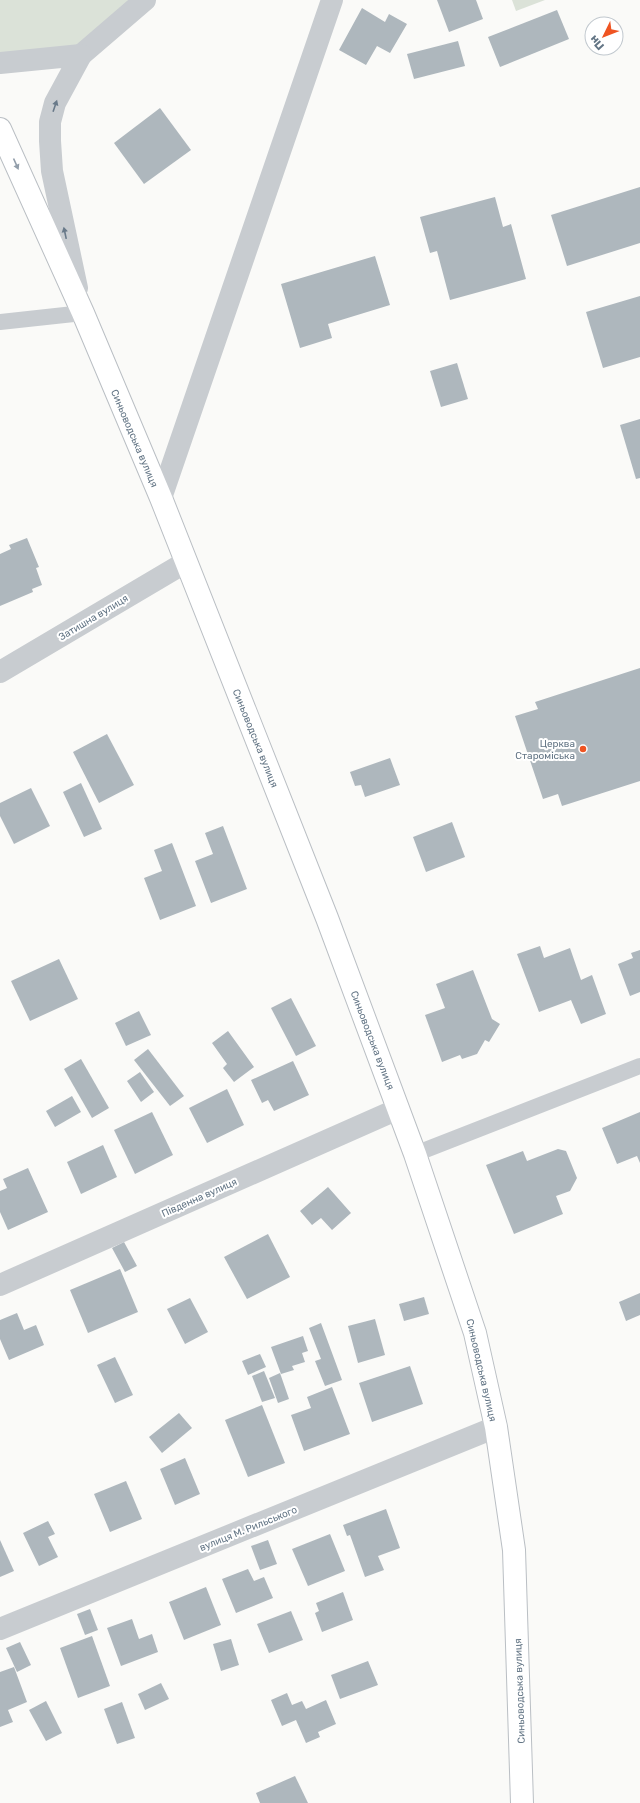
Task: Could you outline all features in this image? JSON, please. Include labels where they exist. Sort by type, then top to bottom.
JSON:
[{"type":"street","points":[[0,63],[81,55],[145,0]]},
{"type":"street","points":[[161,498],[332,0]]},
{"type":"street","name":"Синьоводська вулиця","points":[[81,55],[55,103],[50,122],[50,141],[52,171],[83,313]]},
{"type":"street","name":"Синьоводська вулиця","points":[[0,129],[83,313],[161,498],[327,918],[415,1154],[475,1333],[496,1427],[514,1550],[522,1803]]},
{"type":"street","name":"Затишна вулиця","points":[[0,672],[186,562]]},
{"type":"street","name":"Південна вулиця","points":[[0,1285],[398,1109]]},
{"type":"street","name":"вулиця М. Рильського","points":[[0,1629],[496,1427]]},
{"type":"lane","points":[[0,322],[83,313]]},
{"type":"lane","points":[[415,1154],[640,1066]]},
{"type":"shaded area","points":[[0,0],[145,0],[81,55],[0,63]]},
{"type":"shaded area","points":[[512,0],[545,0],[516,11]]},
{"type":"building","points":[[437,0],[476,0],[483,19],[449,32]]},
{"type":"building","points":[[362,8],[385,22],[389,14],[407,24],[390,53],[377,46],[366,65],[339,50]]},
{"type":"building","points":[[557,10],[569,39],[500,67],[488,37]]},
{"type":"building","points":[[458,41],[465,66],[414,79],[407,54]]},
{"type":"building","points":[[160,108],[191,150],[144,184],[114,143]]},
{"type":"building","points":[[640,187],[640,243],[567,266],[551,215]]},
{"type":"building","points":[[495,197],[503,227],[511,224],[526,279],[450,300],[437,251],[430,253],[420,217]]},
{"type":"building","points":[[375,256],[390,305],[328,324],[332,338],[300,348],[281,284]]},
{"type":"building","points":[[640,296],[640,357],[603,368],[586,312]]},
{"type":"building","points":[[457,363],[468,399],[441,407],[430,371]]},
{"type":"building","points":[[640,419],[640,478],[636,479],[620,425]]},
{"type":"building","points":[[27,538],[39,567],[36,568],[42,585],[32,589],[33,592],[0,606],[0,554],[11,549],[9,545]]},
{"type":"building","name":"Церква Староміська","points":[[640,668],[640,781],[562,806],[558,794],[543,799],[515,716],[538,709],[535,702]]},
{"type":"building","points":[[107,734],[134,785],[99,803],[73,752]]},
{"type":"building","points":[[390,758],[400,785],[365,797],[361,785],[355,786],[350,772]]},
{"type":"building","points":[[81,783],[102,829],[84,837],[63,792]]},
{"type":"building","points":[[31,788],[50,826],[14,844],[0,816],[0,803]]},
{"type":"building","points":[[452,822],[465,857],[426,872],[413,837]]},
{"type":"building","points":[[223,826],[247,889],[211,903],[195,861],[213,854],[205,833]]},
{"type":"building","points":[[172,843],[196,906],[160,920],[144,878],[162,871],[154,850]]},
{"type":"building","points":[[540,946],[544,958],[570,948],[581,980],[592,975],[606,1014],[581,1024],[571,1000],[539,1012],[517,954]]},
{"type":"building","points":[[640,950],[640,992],[630,996],[618,964],[633,958],[631,953]]},
{"type":"building","points":[[59,959],[78,999],[30,1021],[11,981]]},
{"type":"building","points":[[473,970],[492,1019],[500,1024],[489,1042],[485,1040],[477,1054],[462,1059],[460,1055],[442,1062],[425,1015],[445,1008],[436,984]]},
{"type":"building","points":[[291,998],[316,1046],[296,1056],[271,1008]]},
{"type":"building","points":[[139,1011],[151,1035],[126,1046],[115,1023]]},
{"type":"building","points":[[228,1031],[254,1067],[234,1082],[223,1068],[227,1064],[212,1043]]},
{"type":"building","points":[[148,1049],[184,1096],[170,1106],[134,1060]]},
{"type":"building","points":[[81,1059],[109,1108],[92,1118],[64,1069]]},
{"type":"building","points":[[293,1061],[309,1095],[274,1111],[268,1100],[262,1103],[251,1080]]},
{"type":"building","points":[[140,1072],[154,1092],[141,1102],[127,1081]]},
{"type":"building","points":[[227,1089],[244,1125],[207,1143],[189,1108]]},
{"type":"building","points":[[72,1096],[81,1112],[55,1127],[46,1111]]},
{"type":"building","points":[[152,1112],[173,1155],[135,1174],[114,1130]]},
{"type":"building","points":[[640,1112],[640,1163],[637,1156],[617,1164],[602,1128]]},
{"type":"building","points":[[103,1145],[117,1177],[81,1194],[67,1162]]},
{"type":"building","points":[[558,1149],[566,1151],[577,1178],[570,1191],[556,1196],[563,1214],[514,1234],[486,1165],[523,1151],[527,1161]]},
{"type":"building","points":[[28,1168],[48,1212],[8,1230],[0,1212],[0,1191],[7,1188],[3,1179]]},
{"type":"building","points":[[328,1187],[351,1213],[332,1230],[321,1218],[312,1225],[300,1211]]},
{"type":"building","points":[[268,1234],[290,1277],[247,1299],[224,1257]]},
{"type":"building","points":[[124,1242],[137,1266],[125,1272],[112,1248]]},
{"type":"building","points":[[120,1269],[138,1312],[88,1333],[70,1290]]},
{"type":"building","points":[[640,1293],[640,1315],[626,1321],[619,1302]]},
{"type":"building","points":[[424,1297],[429,1314],[404,1321],[399,1304]]},
{"type":"building","points":[[190,1298],[208,1332],[185,1344],[167,1309]]},
{"type":"building","points":[[17,1313],[24,1330],[36,1325],[44,1345],[9,1360],[0,1339],[0,1320]]},
{"type":"building","points":[[375,1319],[385,1355],[358,1363],[348,1326]]},
{"type":"building","points":[[321,1323],[342,1380],[325,1386],[315,1361],[321,1359],[309,1328]]},
{"type":"building","points":[[303,1336],[308,1351],[302,1353],[305,1362],[292,1366],[294,1370],[281,1374],[271,1347]]},
{"type":"building","points":[[260,1354],[266,1367],[248,1375],[242,1361]]},
{"type":"building","points":[[115,1357],[133,1395],[115,1403],[97,1365]]},
{"type":"building","points":[[410,1366],[423,1404],[372,1422],[359,1383]]},
{"type":"building","points":[[264,1371],[275,1398],[262,1402],[252,1376]]},
{"type":"building","points":[[280,1373],[289,1399],[278,1403],[269,1378]]},
{"type":"building","points":[[332,1387],[350,1434],[304,1451],[291,1415],[311,1408],[307,1397]]},
{"type":"building","points":[[262,1405],[285,1463],[248,1477],[225,1420]]},
{"type":"building","points":[[179,1413],[192,1428],[162,1453],[149,1437]]},
{"type":"building","points":[[185,1458],[200,1494],[175,1505],[160,1469]]},
{"type":"building","points":[[126,1481],[142,1519],[110,1532],[94,1494]]},
{"type":"building","points":[[386,1509],[400,1548],[378,1556],[384,1570],[365,1577],[350,1535],[347,1536],[343,1525]]},
{"type":"building","points":[[48,1521],[55,1534],[48,1537],[58,1557],[39,1566],[23,1533]]},
{"type":"building","points":[[330,1534],[345,1571],[308,1586],[292,1549]]},
{"type":"building","points":[[0,1540],[14,1571],[0,1577]]},
{"type":"building","points":[[268,1540],[277,1564],[260,1570],[251,1546]]},
{"type":"building","points":[[248,1569],[254,1581],[264,1577],[273,1598],[236,1613],[222,1579]]},
{"type":"building","points":[[206,1587],[221,1625],[184,1640],[169,1602]]},
{"type":"building","points":[[343,1592],[353,1620],[322,1632],[315,1613],[319,1611],[316,1603]]},
{"type":"building","points":[[90,1609],[98,1630],[85,1635],[77,1614]]},
{"type":"building","points":[[291,1611],[303,1640],[269,1653],[257,1624]]},
{"type":"building","points":[[132,1619],[139,1639],[152,1634],[158,1652],[121,1666],[107,1628]]},
{"type":"building","points":[[92,1636],[110,1686],[78,1698],[60,1648]]},
{"type":"building","points":[[231,1639],[239,1665],[221,1671],[213,1644]]},
{"type":"building","points":[[20,1642],[31,1665],[17,1672],[6,1648]]},
{"type":"building","points":[[368,1661],[378,1685],[340,1699],[331,1675]]},
{"type":"building","points":[[14,1667],[27,1702],[8,1710],[13,1722],[0,1727],[0,1672]]},
{"type":"building","points":[[161,1683],[169,1699],[145,1710],[138,1694]]},
{"type":"building","points":[[287,1693],[292,1705],[302,1701],[306,1709],[326,1700],[336,1724],[318,1732],[320,1737],[306,1743],[296,1720],[282,1726],[271,1700]]},
{"type":"building","points":[[46,1701],[62,1733],[46,1741],[29,1710]]},
{"type":"building","points":[[122,1702],[135,1738],[117,1744],[104,1709]]},
{"type":"building","points":[[295,1776],[308,1803],[260,1803],[256,1793]]},
{"type":"place","name":"Церква Староміська","points":[[583,749]]}]
